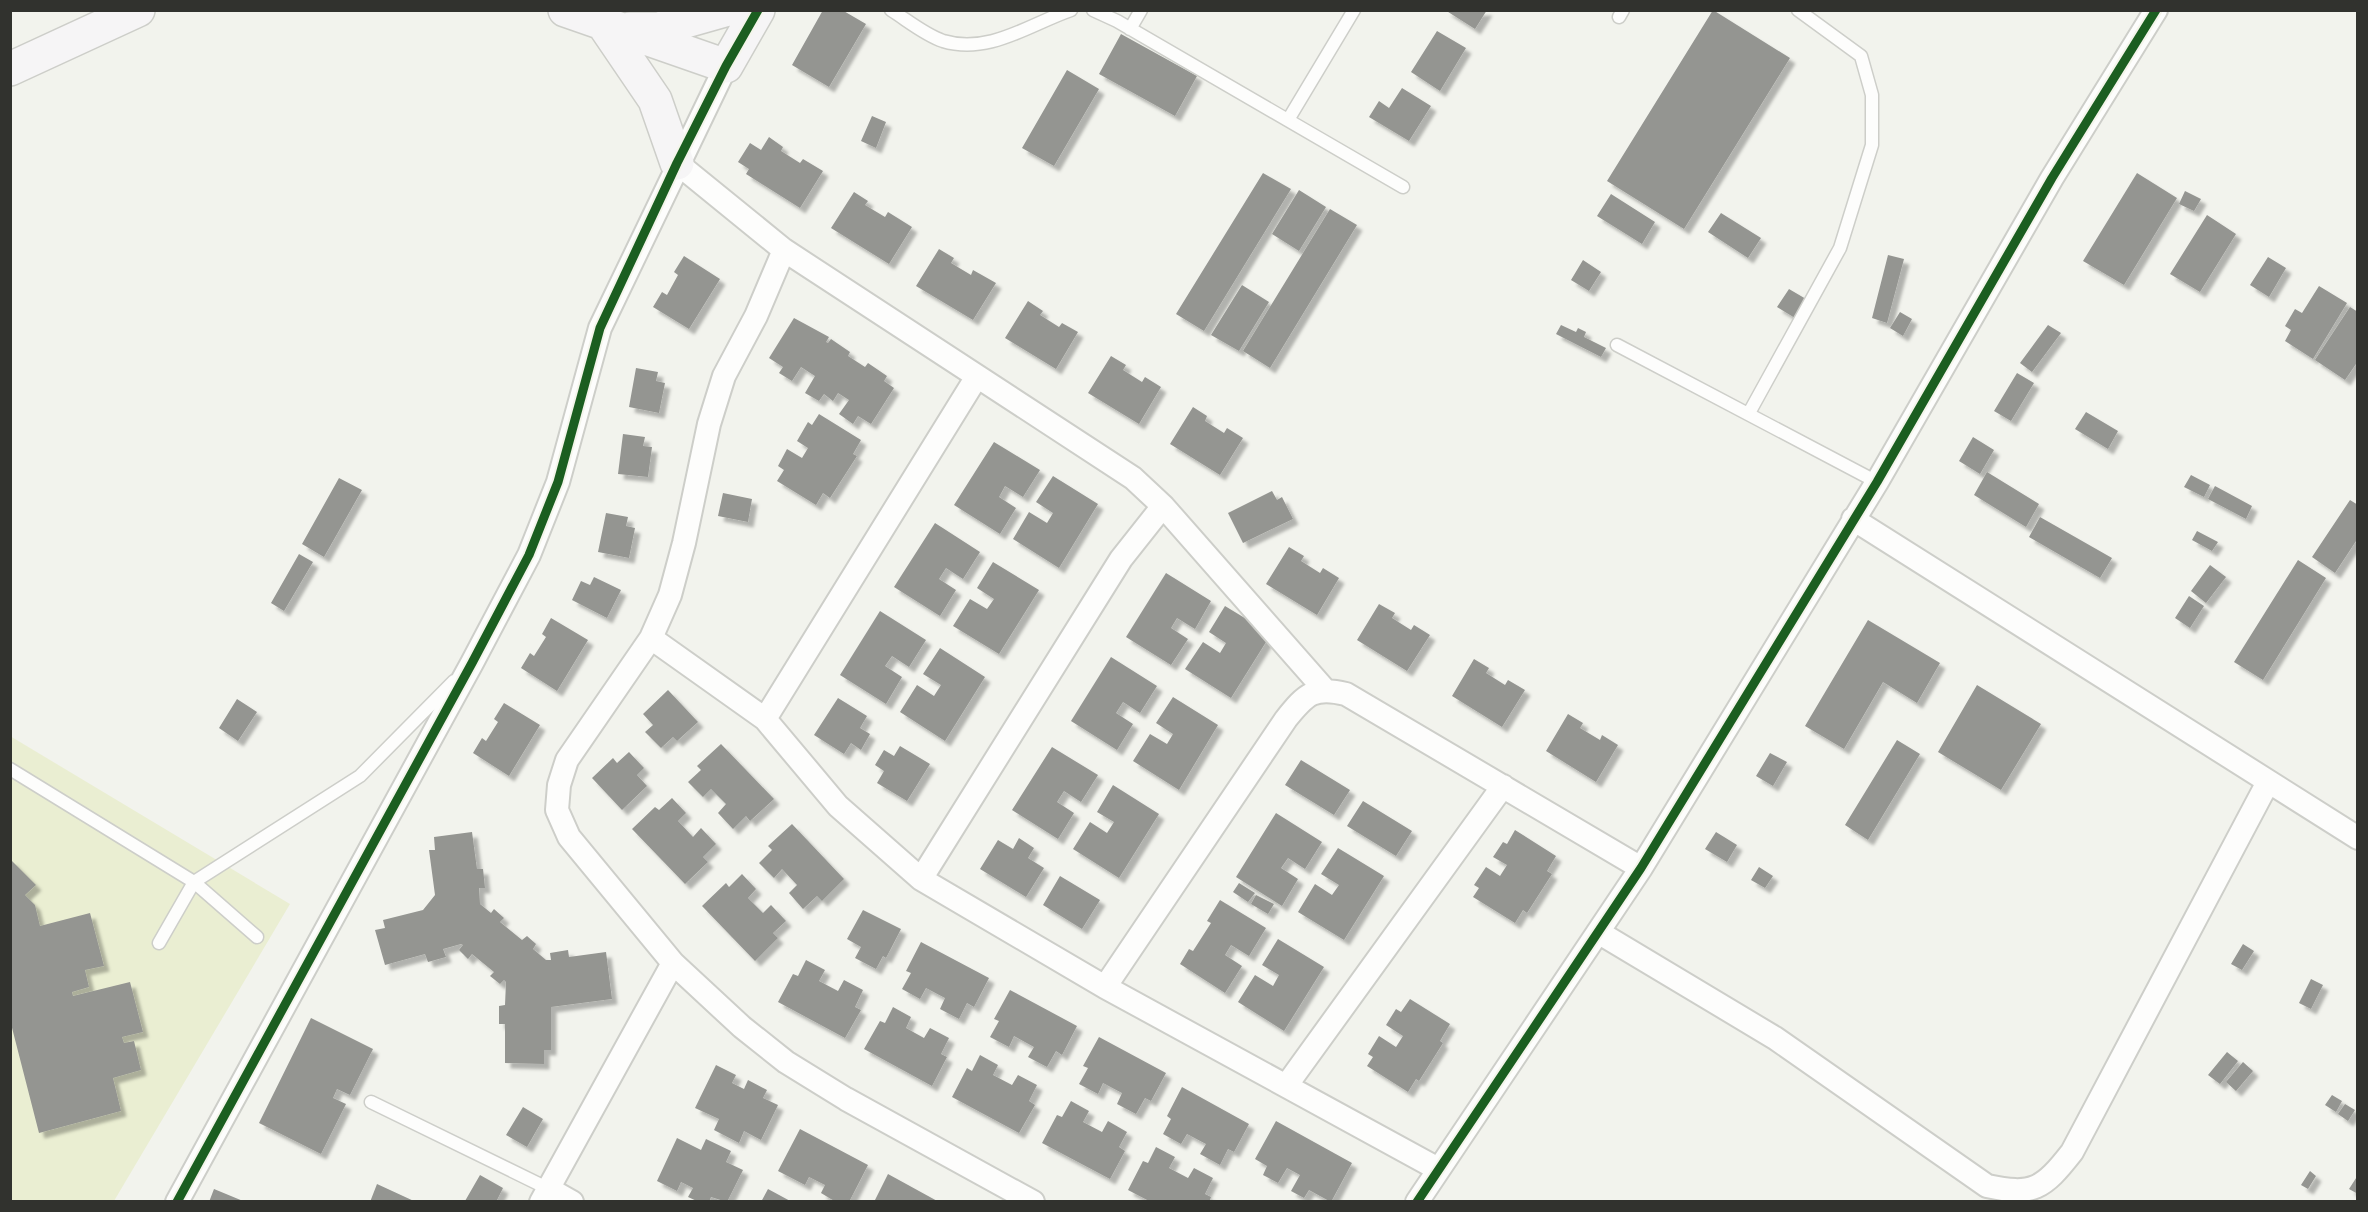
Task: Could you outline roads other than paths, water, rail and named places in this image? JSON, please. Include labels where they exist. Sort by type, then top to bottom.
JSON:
[{"type":"street","points":[[10,69],[138,10]]},
{"type":"street","points":[[565,10],[608,27],[726,66]]},
{"type":"street","points":[[608,27],[658,29],[725,10]]},
{"type":"street","points":[[177,1202],[529,555],[558,482],[600,328],[677,164],[726,66],[758,10]]},
{"type":"street","points":[[1417,1202],[1641,868],[1877,482],[2147,14]]},
{"type":"street","points":[[608,27],[655,100],[677,164],[784,250],[976,378],[1133,478],[1163,506],[1324,689],[1346,694],[1641,868]]},
{"type":"street","points":[[784,250],[756,316],[724,376],[709,424],[684,543],[670,595],[651,638],[567,760],[560,785],[557,810],[569,837],[673,963],[742,1027],[786,1062],[846,1099],[1034,1202]]},
{"type":"street","points":[[765,719],[976,378]]},
{"type":"street","points":[[921,879],[1120,559],[1163,506]]},
{"type":"street","points":[[1853,519],[2358,838]]},
{"type":"street","points":[[651,638],[765,719],[838,806],[921,879],[1105,987],[1438,1169]]},
{"type":"street","points":[[1105,987],[1286,719],[1303,698],[1324,689]]},
{"type":"street","points":[[1598,932],[1774,1038],[1987,1186],[2016,1192],[2034,1188],[2056,1172],[2072,1152],[2268,782]]},
{"type":"street","points":[[1286,1086],[1503,786]]},
{"type":"street","points":[[572,1202],[545,1195],[673,963]]},
{"type":"lane","points":[[891,10],[942,40],[975,44],[1007,38],[1029,26],[1071,10]]},
{"type":"lane","points":[[1094,10],[1403,187]]},
{"type":"lane","points":[[1130,29],[1141,10]]},
{"type":"lane","points":[[1288,120],[1354,10]]},
{"type":"lane","points":[[1749,413],[1840,248],[1872,145],[1872,95],[1861,56],[1798,10]]},
{"type":"lane","points":[[1617,345],[1877,482]]},
{"type":"lane","points":[[159,943],[194,882],[360,776],[472,663]]},
{"type":"lane","points":[[10,769],[194,882],[257,937]]},
{"type":"lane","points":[[371,1102],[545,1195]]}]
